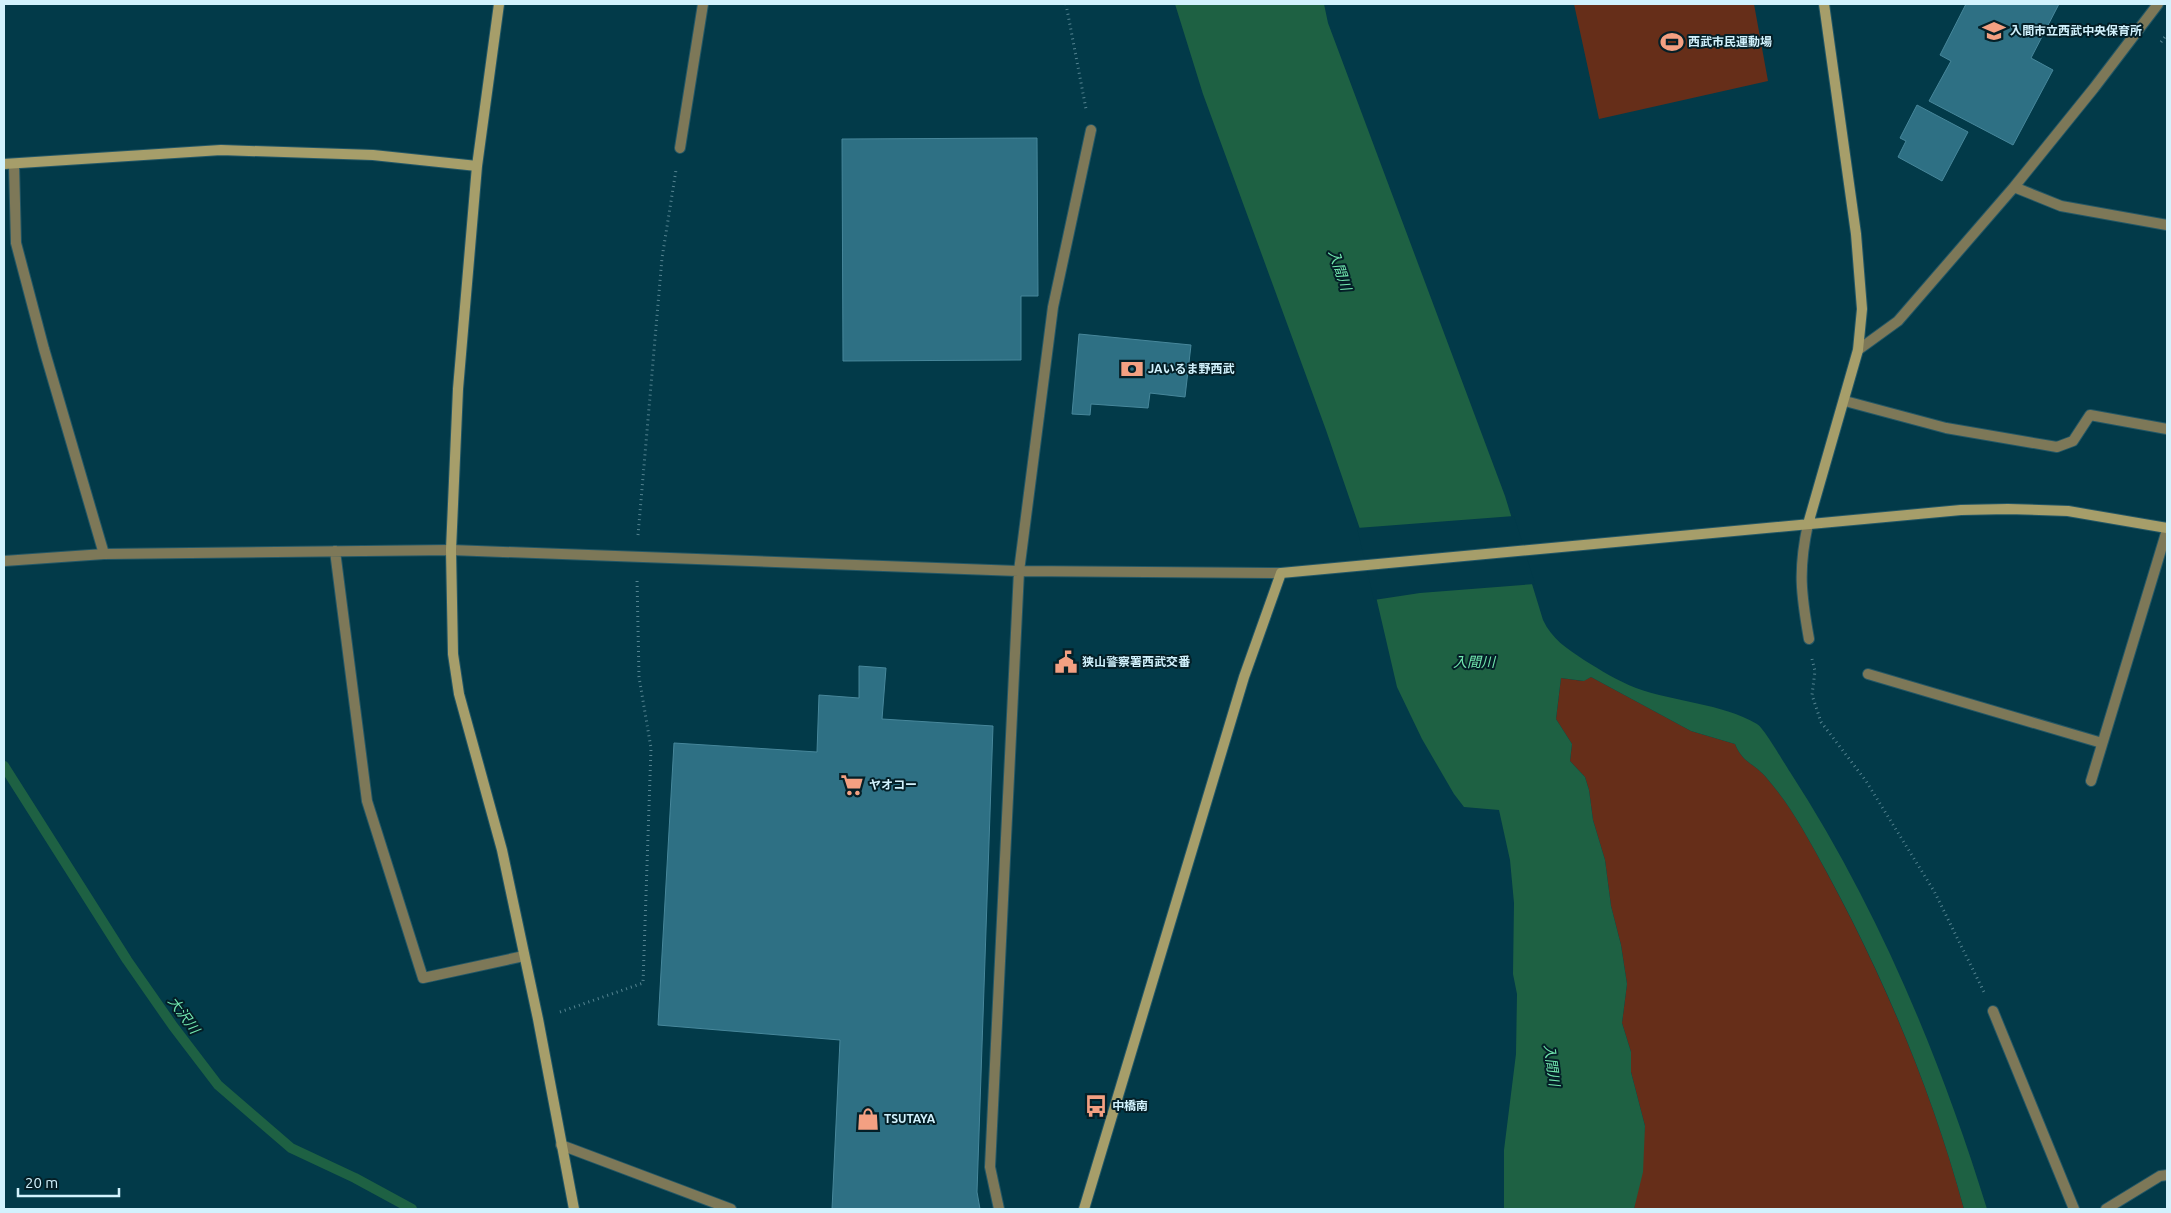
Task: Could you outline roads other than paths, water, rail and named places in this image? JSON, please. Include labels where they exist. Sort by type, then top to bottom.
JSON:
[{"type":"street","points":[[499,4],[478,166],[458,389],[451,550],[453,654],[459,694],[502,850],[538,1020],[574,1209]]},
{"type":"street","points":[[680,148],[703,4]]},
{"type":"street","points":[[1809,639],[1800,592],[1802,552],[1808,524],[1845,401],[1858,350],[1862,309],[1860,269],[1824,4]]},
{"type":"street","points":[[1858,350],[1898,321],[2014,187],[2094,88],[2158,4]]},
{"type":"street","points":[[999,1209],[990,1167],[1020,571],[1053,308],[1091,130]]},
{"type":"street","points":[[104,554],[44,349],[16,243],[9,164],[221,150],[373,155],[478,166]]},
{"type":"street","points":[[2014,187],[2061,206],[2167,225]]},
{"type":"street","points":[[1845,401],[1946,428],[2057,447],[2073,440],[2090,415],[2167,429]]},
{"type":"street","points":[[4,561],[104,554],[451,550],[1020,571],[1281,573],[1961,510],[2068,511],[2167,529],[2091,781]]},
{"type":"street","points":[[335,552],[367,801],[422,978],[524,956]]},
{"type":"street","points":[[1084,1209],[1244,677],[1281,573]]},
{"type":"street","points":[[1868,674],[2102,743]]},
{"type":"street","points":[[1994,1011],[2074,1209]]},
{"type":"street","points":[[562,1145],[731,1209]]},
{"type":"street","points":[[2106,1209],[2160,1176],[2167,1175]]},
{"type":"water","name":"入間川","points":[[1175,4],[1324,4],[1328,23],[1505,496],[1543,620],[1560,643],[1596,668],[1623,682],[1651,693],[1728,711],[1757,724],[1764,732],[1822,823],[1851,875],[1904,984],[1949,1095],[1987,1209],[1964,1209],[1950,1159],[1933,1110],[1895,1013],[1874,966],[1827,873],[1798,821],[1780,794],[1760,771],[1741,755],[1735,744],[1691,731],[1591,677],[1584,681],[1561,678],[1556,719],[1572,744],[1570,761],[1585,777],[1589,790],[1593,820],[1605,860],[1611,906],[1621,945],[1627,984],[1622,1023],[1631,1052],[1631,1072],[1645,1126],[1643,1172],[1634,1209],[1504,1209],[1504,1150],[1516,1054],[1517,994],[1513,974],[1514,903],[1510,860],[1499,810],[1464,807],[1454,794],[1422,739],[1397,687],[1361,532],[1326,430],[1203,94]]},
{"type":"waterway","name":"大沢川","points":[[4,766],[127,960],[173,1026],[218,1085],[291,1148],[355,1178],[412,1209]]},
{"type":"place","name":"入間市立西武中央保育所","points":[[1994,31]]},
{"type":"place","name":"西武市民運動場","points":[[1672,42]]},
{"type":"place","name":"JAいるま野西武","points":[[1132,369]]},
{"type":"place","name":"狭山警察署西武交番","points":[[1066,662]]},
{"type":"place","name":"ヤオコー","points":[[852,785]]},
{"type":"place","name":"中橋南","points":[[1096,1106]]},
{"type":"place","name":"TSUTAYA","points":[[868,1119]]}]
